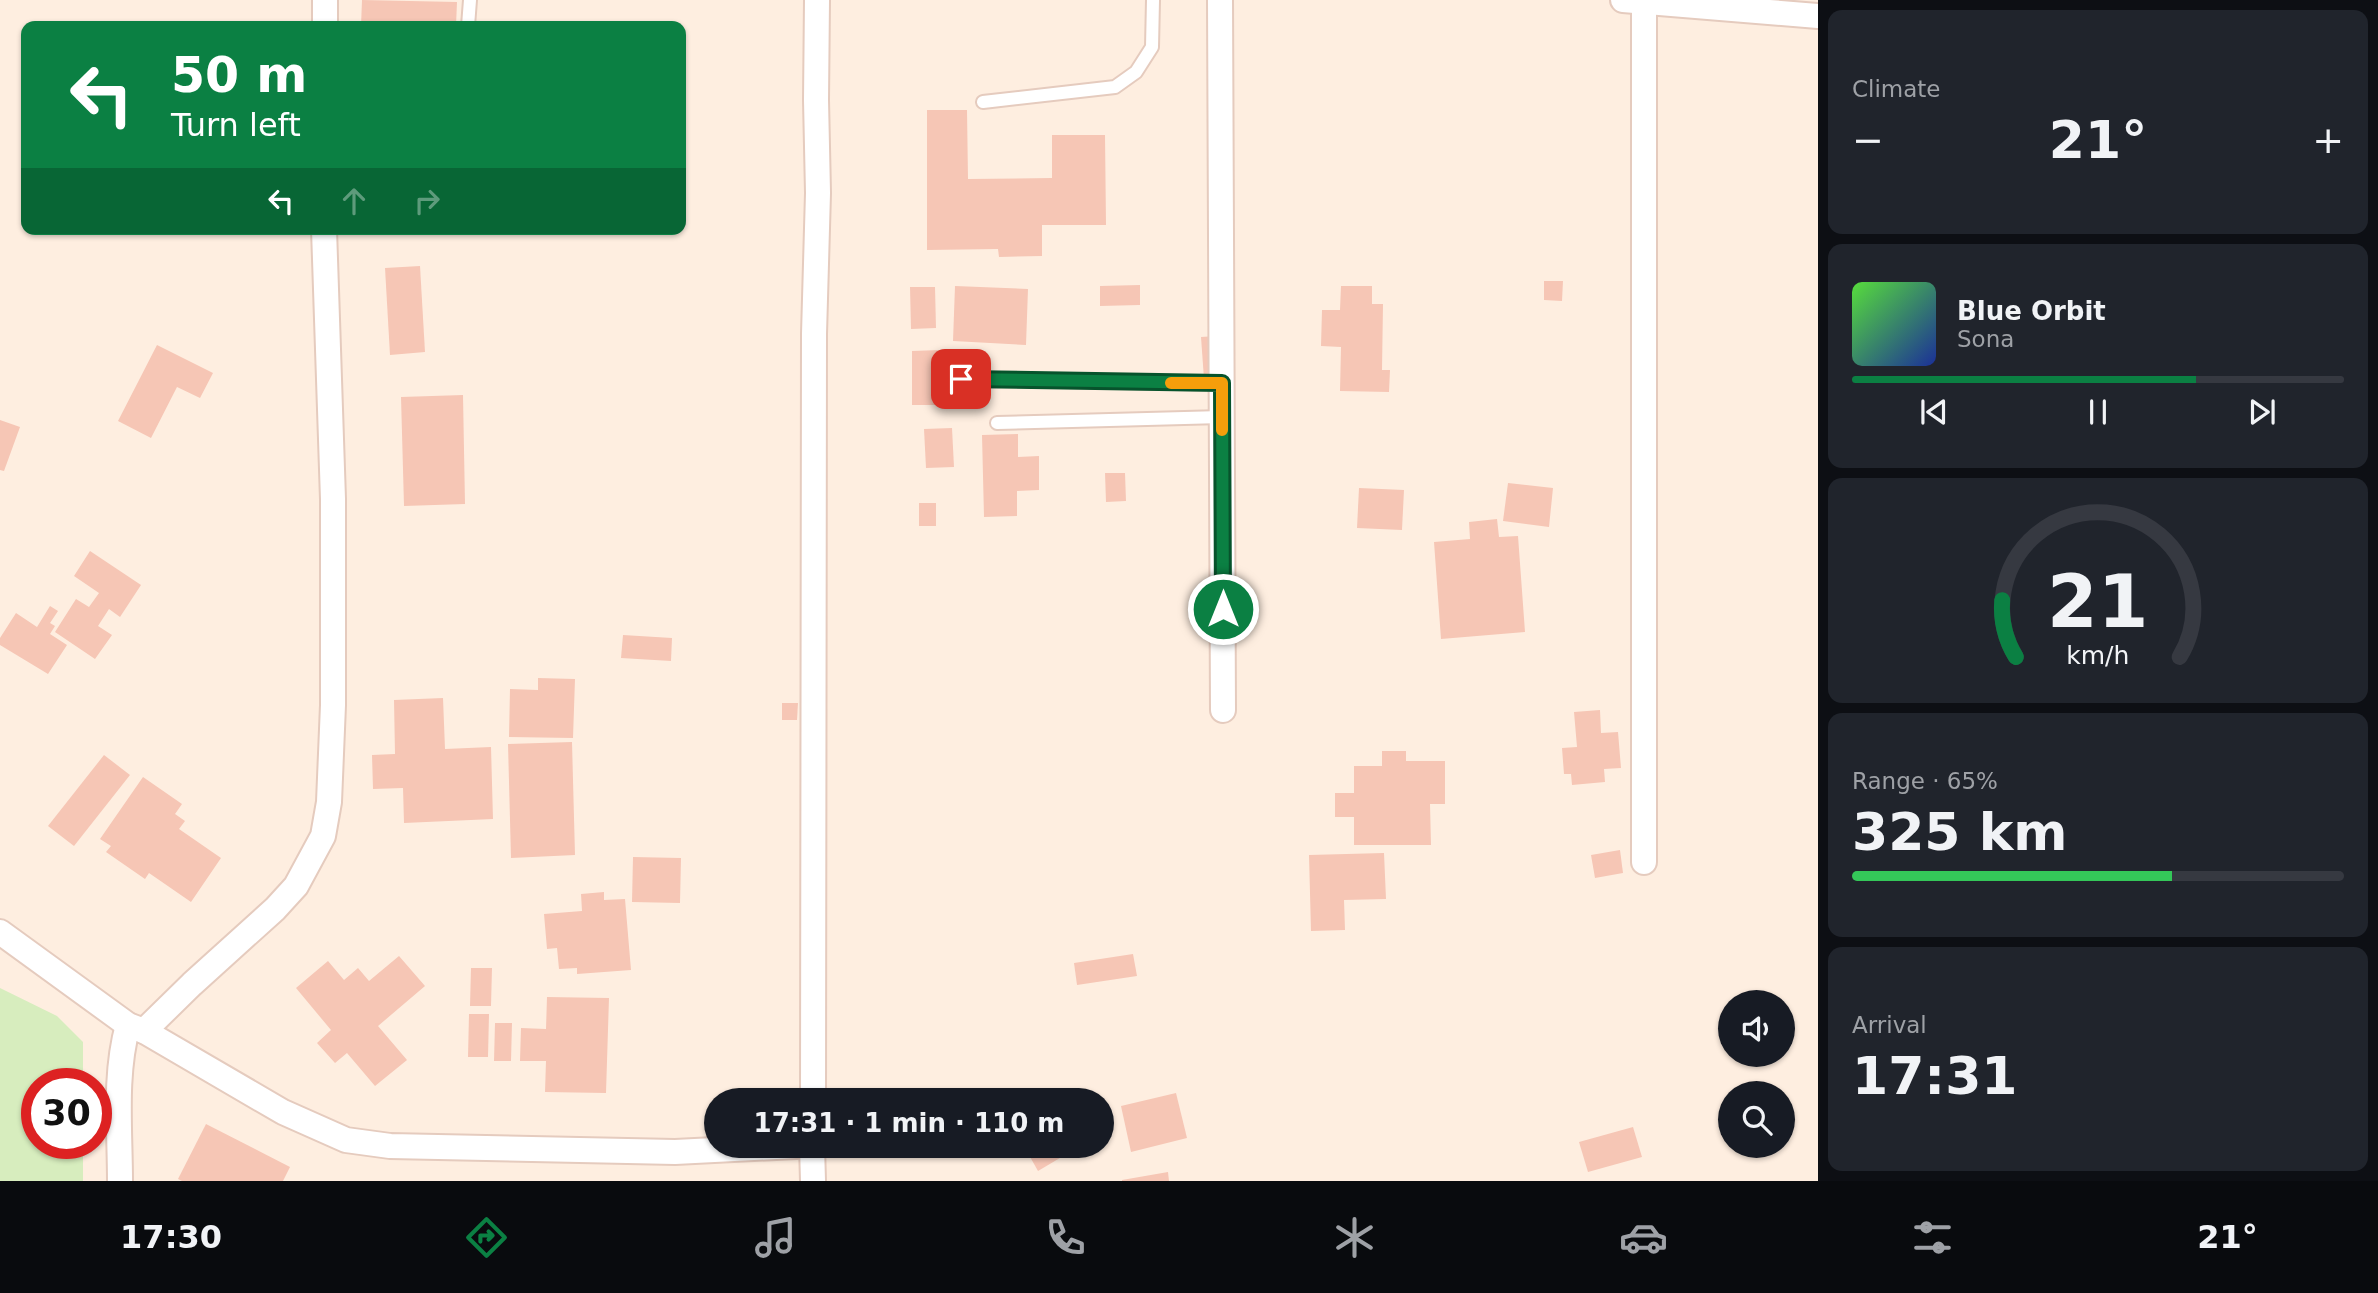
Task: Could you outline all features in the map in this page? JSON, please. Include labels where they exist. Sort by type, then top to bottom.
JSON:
[{"type":"street","points":[[325,0],[325,21]]},
{"type":"street","points":[[813,1088],[817,0]]},
{"type":"street","points":[[1220,0],[1223,710]]},
{"type":"street","points":[[1644,862],[1634,1],[1818,16]]},
{"type":"street","points":[[120,1181],[121,1048],[136,1028],[192,984],[282,902],[296,886],[323,836],[329,802],[333,705],[333,554],[324,235]]},
{"type":"street","points":[[0,932],[136,1028],[283,1112],[345,1140],[390,1146],[675,1153],[704,1151]]},
{"type":"street","points":[[812,1158],[813,1181]]},
{"type":"lane","points":[[468,21],[470,0]]},
{"type":"lane","points":[[984,102],[1115,87],[1136,72],[1152,47],[1153,0]]},
{"type":"lane","points":[[961,379],[1222,383]]},
{"type":"lane","points":[[997,423],[1222,417]]},
{"type":"green space","points":[[0,988],[57,1016],[83,1042],[83,1068],[21,1068],[21,1159],[83,1159],[83,1181],[0,1181]]},
{"type":"building","points":[[362,0],[457,2],[456,21],[361,21]]},
{"type":"building","points":[[927,110],[967,110],[968,179],[1052,178],[1052,135],[1105,135],[1106,225],[1042,225],[1042,256],[999,257],[998,249],[927,250]]},
{"type":"building","points":[[420,266],[425,352],[390,355],[385,268]]},
{"type":"building","points":[[1544,281],[1563,281],[1562,301],[1544,300]]},
{"type":"building","points":[[1140,285],[1140,305],[1100,306],[1100,286]]},
{"type":"building","points":[[955,286],[1028,289],[1026,345],[953,341]]},
{"type":"building","points":[[1341,286],[1372,286],[1372,304],[1383,304],[1382,370],[1390,370],[1389,392],[1340,391],[1341,347],[1321,346],[1322,310],[1340,310]]},
{"type":"building","points":[[910,287],[935,287],[936,328],[911,329]]},
{"type":"building","points":[[1217,336],[1220,378],[1204,379],[1201,337]]},
{"type":"building","points":[[157,345],[213,373],[200,398],[177,387],[151,438],[118,421]]},
{"type":"building","points":[[940,350],[940,405],[912,405],[912,351]]},
{"type":"building","points":[[463,395],[465,504],[404,506],[401,397]]},
{"type":"building","points":[[0,420],[20,427],[4,471],[0,470]]},
{"type":"building","points":[[952,428],[954,467],[926,468],[924,429]]},
{"type":"building","points":[[1018,434],[1018,457],[1039,456],[1039,490],[1017,491],[1017,516],[984,517],[982,435]]},
{"type":"building","points":[[1105,473],[1125,473],[1126,501],[1106,502]]},
{"type":"building","points":[[1508,483],[1553,488],[1549,527],[1503,521]]},
{"type":"building","points":[[1359,488],[1404,490],[1402,530],[1357,528]]},
{"type":"building","points":[[919,503],[936,503],[936,526],[919,526]]},
{"type":"building","points":[[1497,519],[1499,537],[1518,536],[1525,632],[1441,639],[1434,542],[1470,539],[1469,522]]},
{"type":"building","points":[[90,551],[141,585],[120,617],[109,609],[98,626],[112,635],[95,659],[55,632],[76,599],[89,607],[99,593],[74,576]]},
{"type":"building","points":[[50,606],[58,611],[50,623],[55,626],[50,634],[67,645],[48,674],[0,645],[0,638],[16,613],[37,627]]},
{"type":"building","points":[[623,635],[672,638],[671,661],[621,658]]},
{"type":"building","points":[[538,678],[575,679],[573,738],[509,737],[510,689],[538,690]]},
{"type":"building","points":[[443,698],[445,749],[491,747],[493,819],[404,823],[403,788],[373,789],[372,755],[395,754],[394,700]]},
{"type":"building","points":[[782,703],[798,703],[797,720],[782,720]]},
{"type":"building","points":[[1600,710],[1601,733],[1618,732],[1621,768],[1604,769],[1605,782],[1572,785],[1571,774],[1564,774],[1562,748],[1577,747],[1574,712]]},
{"type":"building","points":[[572,742],[575,855],[511,858],[508,744]]},
{"type":"building","points":[[1382,751],[1406,751],[1406,761],[1445,761],[1445,804],[1430,804],[1431,845],[1354,845],[1354,817],[1335,817],[1335,793],[1354,793],[1354,766],[1382,766]]},
{"type":"building","points":[[104,755],[130,775],[74,846],[48,826]]},
{"type":"building","points":[[143,777],[182,804],[175,814],[185,821],[179,829],[221,858],[191,902],[149,873],[145,879],[106,852],[111,846],[100,839]]},
{"type":"building","points":[[1620,850],[1623,873],[1595,878],[1591,855]]},
{"type":"building","points":[[1384,853],[1386,899],[1344,900],[1345,930],[1311,931],[1309,855]]},
{"type":"building","points":[[633,857],[681,858],[680,903],[632,902]]},
{"type":"building","points":[[604,892],[604,900],[625,899],[631,970],[577,974],[577,968],[559,969],[557,948],[547,949],[544,914],[582,911],[581,894]]},
{"type":"building","points":[[1133,954],[1137,976],[1077,985],[1074,963]]},
{"type":"building","points":[[399,956],[425,986],[378,1026],[407,1060],[375,1086],[347,1053],[335,1063],[317,1043],[331,1030],[296,988],[328,961],[344,980],[358,968],[369,981]]},
{"type":"building","points":[[471,968],[492,968],[491,1006],[470,1006]]},
{"type":"building","points":[[547,997],[609,998],[606,1093],[545,1092],[546,1061],[520,1061],[521,1028],[546,1029]]},
{"type":"building","points":[[469,1014],[489,1014],[488,1057],[468,1057]]},
{"type":"building","points":[[495,1023],[512,1023],[511,1061],[494,1061]]},
{"type":"building","points":[[1176,1093],[1187,1138],[1131,1152],[1121,1106]]},
{"type":"building","points":[[206,1124],[290,1167],[283,1181],[178,1179]]},
{"type":"building","points":[[1633,1127],[1642,1157],[1588,1172],[1579,1142]]},
{"type":"building","points":[[1031,1158],[1060,1158],[1038,1171]]},
{"type":"building","points":[[1168,1172],[1169,1181],[1122,1181],[1122,1180]]},
{"type":"slow traffic","points":[[1171,383],[1222,383],[1222,430]]},
{"type":"route","points":[[961,379],[1222,383],[1223,609]]}]
